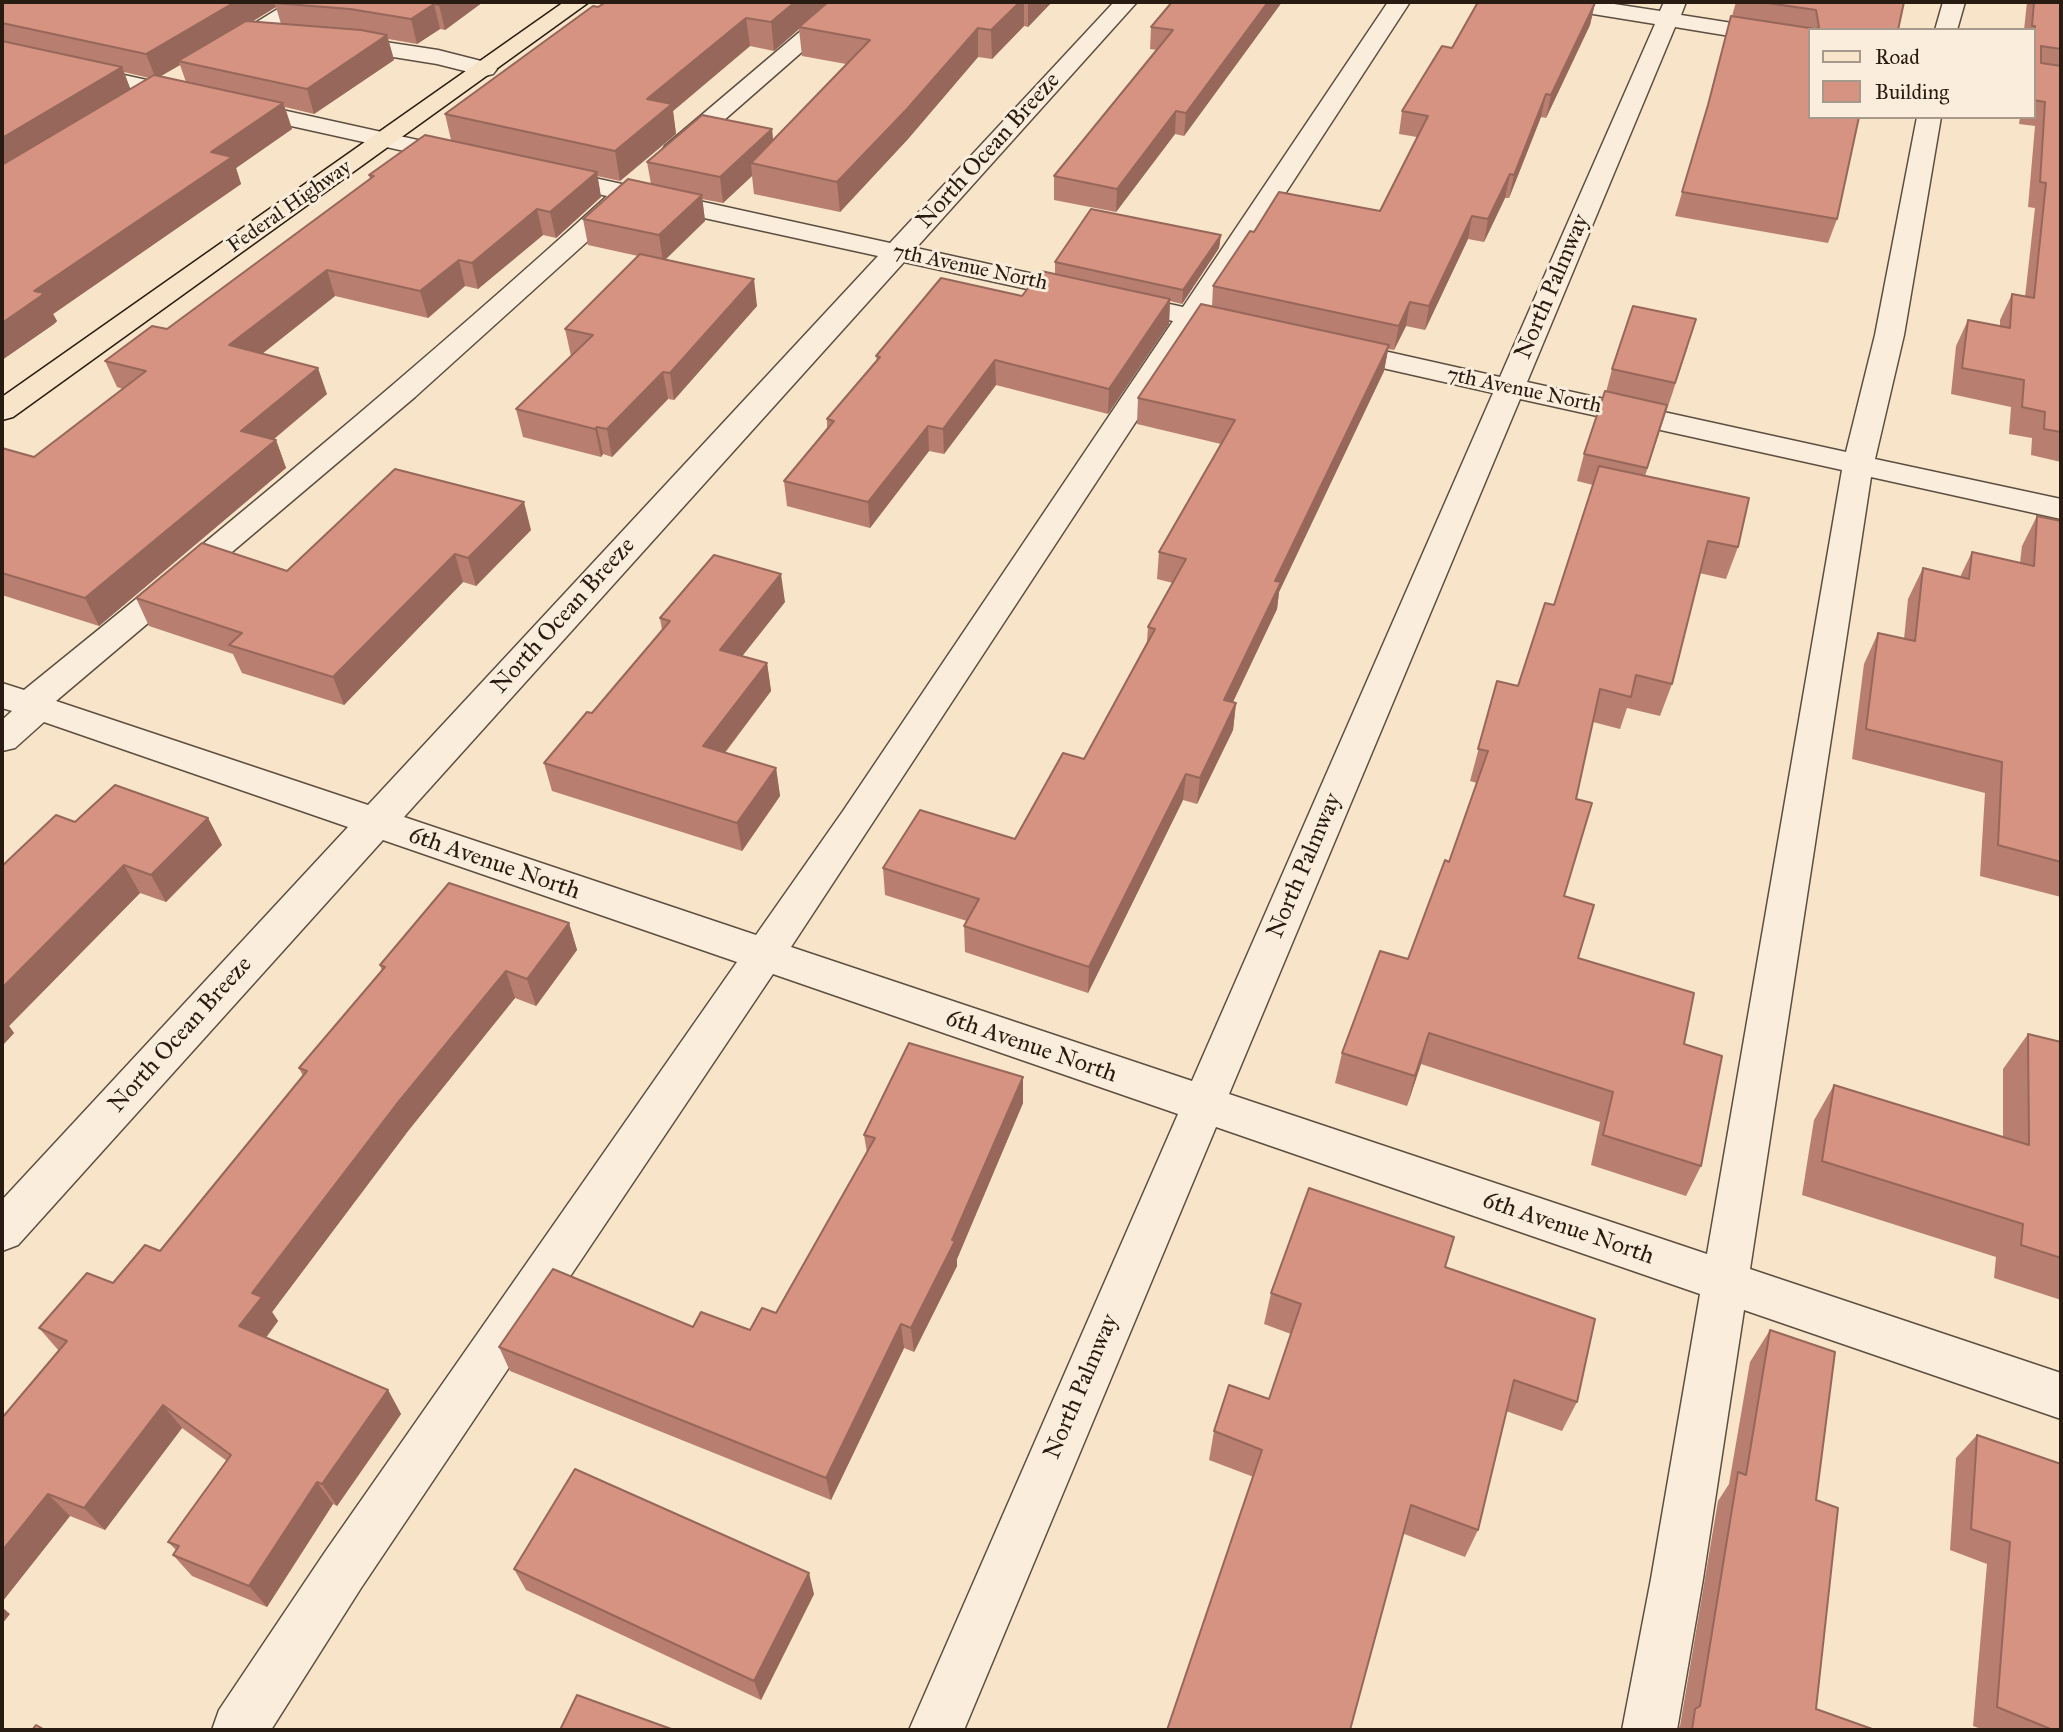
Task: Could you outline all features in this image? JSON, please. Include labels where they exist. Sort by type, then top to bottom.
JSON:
[{"type":"main road","name":"Federal Highway","points":[[2,411],[578,2]]},
{"type":"street","points":[[203,65],[304,2]]},
{"type":"street","points":[[2,738],[23,702],[242,530],[848,2]]},
{"type":"street","name":"North Ocean Breeze","points":[[2,1231],[1126,2]]},
{"type":"street","points":[[239,1730],[343,1570],[761,955],[856,821],[1399,2]]},
{"type":"street","points":[[1562,2],[1672,10],[1808,42]]},
{"type":"street","points":[[1947,28],[1954,2]]},
{"type":"street","name":"North Palmway","points":[[936,1730],[1672,10]]},
{"type":"street","points":[[250,36],[293,36]]},
{"type":"street","points":[[318,40],[438,57],[485,69]]},
{"type":"street","points":[[2,55],[483,161]]},
{"type":"street","points":[[134,106],[183,76]]},
{"type":"street","points":[[1649,1730],[1677,1579],[1858,464],[1875,411],[1929,119]]},
{"type":"street","name":"7th Avenue North","points":[[522,170],[643,178],[897,252],[1270,335]]},
{"type":"street","name":"7th Avenue North","points":[[1310,344],[2061,509]]},
{"type":"street","name":"6th Avenue North","points":[[23,702],[2061,1396]]},
{"type":"building","points":[[2,2],[235,2],[146,54],[2,23]]},
{"type":"building","points":[[443,2],[434,4],[411,19],[350,9],[274,3]]},
{"type":"building","points":[[606,2],[795,2],[771,22],[746,18],[647,99],[672,104],[615,151],[445,114],[593,6],[598,7]]},
{"type":"building","points":[[828,2],[1020,2],[991,30],[978,28],[907,109],[837,182],[751,163],[870,40],[799,27]]},
{"type":"building","points":[[1172,2],[1268,2],[1186,113],[1176,111],[1117,189],[1054,176],[1173,30],[1151,27]]},
{"type":"building","points":[[1478,2],[1595,3],[1551,95],[1546,94],[1514,175],[1510,174],[1488,219],[1472,216],[1429,306],[1410,302],[1399,326],[1213,286],[1250,231],[1254,232],[1279,192],[1380,211],[1428,116],[1402,111],[1442,46],[1452,48]]},
{"type":"building","points":[[1761,2],[1904,2],[1898,28],[1818,28],[1816,10]]},
{"type":"building","points":[[2034,2],[2061,2],[2061,49],[2041,46],[2041,63],[2061,66],[2061,432],[2044,429],[2045,412],[2022,407],[2024,380],[1962,368],[1968,320],[2010,328],[2012,294],[2034,298],[2046,183],[2040,182],[2045,102],[2035,100],[2035,26],[2032,26]]},
{"type":"building","points":[[1731,16],[1809,28],[1808,119],[1859,119],[1837,219],[1682,192]]},
{"type":"building","points":[[246,21],[361,30],[387,35],[307,89],[178,61]]},
{"type":"building","points":[[2,41],[122,67],[2,138]]},
{"type":"building","points":[[154,75],[283,103],[211,152],[232,157],[34,291],[44,293],[2,323],[2,165]]},
{"type":"building","points":[[702,115],[772,129],[720,177],[647,162]]},
{"type":"building","points":[[425,135],[597,172],[550,212],[537,209],[472,263],[459,260],[420,291],[327,270],[229,345],[318,368],[241,431],[276,440],[85,598],[2,573],[2,448],[34,457],[146,371],[105,361],[152,326],[167,329],[374,176],[369,175]]},
{"type":"building","points":[[628,179],[702,195],[659,235],[583,219]]},
{"type":"building","points":[[1091,209],[1221,235],[1183,290],[1055,262]]},
{"type":"building","points":[[640,254],[754,279],[670,373],[663,372],[607,429],[595,429],[516,409],[593,335],[565,329]]},
{"type":"building","points":[[1041,271],[1170,299],[1109,389],[995,360],[943,429],[928,426],[868,502],[784,481],[834,421],[827,419],[880,357],[876,356],[941,278],[1022,296]]},
{"type":"building","points":[[1201,304],[1389,345],[1275,581],[1281,582],[1224,700],[1236,703],[1200,778],[1186,774],[1089,967],[964,926],[979,899],[883,868],[920,810],[1015,839],[1063,753],[1084,759],[1155,629],[1148,627],[1186,559],[1159,552],[1235,420],[1138,398]]},
{"type":"building","points":[[1633,306],[1696,319],[1675,383],[1612,369]]},
{"type":"building","points":[[1605,391],[1667,405],[1647,468],[1584,454]]},
{"type":"building","points":[[1599,466],[1749,498],[1738,547],[1708,541],[1672,684],[1636,675],[1631,697],[1600,689],[1576,799],[1592,803],[1564,896],[1594,905],[1578,958],[1694,993],[1684,1044],[1722,1056],[1701,1166],[1603,1135],[1613,1092],[1429,1033],[1415,1076],[1342,1053],[1380,951],[1408,959],[1445,860],[1449,862],[1488,751],[1478,749],[1497,681],[1518,686],[1545,603],[1554,605]]},
{"type":"building","points":[[395,469],[524,502],[468,558],[455,554],[333,677],[229,645],[242,633],[136,598],[202,543],[287,571]]},
{"type":"building","points":[[2037,516],[2061,521],[2061,862],[1998,845],[2002,762],[1866,729],[1878,633],[1915,641],[1923,568],[1969,579],[1972,552],[2034,566]]},
{"type":"building","points":[[714,555],[781,574],[720,650],[767,663],[703,746],[776,768],[737,823],[544,763],[587,712],[592,713],[670,621],[660,618]]},
{"type":"building","points":[[115,785],[208,818],[151,875],[124,865],[2,988],[2,866],[56,815],[75,822]]},
{"type":"building","points":[[449,883],[569,923],[527,979],[506,971],[396,1105],[252,1293],[262,1297],[239,1326],[388,1390],[322,1484],[317,1482],[249,1586],[173,1555],[179,1546],[168,1542],[231,1455],[163,1405],[84,1508],[48,1494],[2,1551],[2,1418],[67,1341],[39,1328],[87,1273],[113,1283],[145,1245],[160,1251],[307,1071],[299,1068],[385,967],[380,965]]},
{"type":"building","points":[[2028,1034],[2061,1042],[2061,1258],[2021,1245],[2023,1224],[1822,1161],[1834,1085],[2029,1145]]},
{"type":"building","points":[[909,1043],[1023,1077],[952,1240],[955,1241],[911,1328],[901,1324],[826,1478],[499,1347],[553,1269],[693,1327],[701,1312],[750,1330],[762,1308],[776,1313],[875,1138],[864,1135]]},
{"type":"building","points":[[1309,1188],[1454,1237],[1445,1267],[1595,1319],[1577,1402],[1514,1380],[1478,1530],[1411,1505],[1350,1730],[1167,1730],[1262,1450],[1214,1431],[1229,1385],[1269,1399],[1301,1304],[1271,1293]]},
{"type":"building","points":[[1770,1330],[1835,1352],[1816,1500],[1838,1508],[1816,1709],[1875,1730],[1692,1730],[1695,1709],[1700,1706],[1738,1472],[1746,1475]]},
{"type":"building","points":[[1977,1435],[2061,1464],[2061,1730],[2053,1730],[1997,1707],[2010,1542],[1971,1529]]},
{"type":"building","points":[[575,1469],[809,1573],[754,1681],[514,1569]]},
{"type":"building","points":[[577,1695],[674,1730],[560,1730]]},
{"type":"building","points":[[36,1725],[45,1730],[32,1730]]}]
